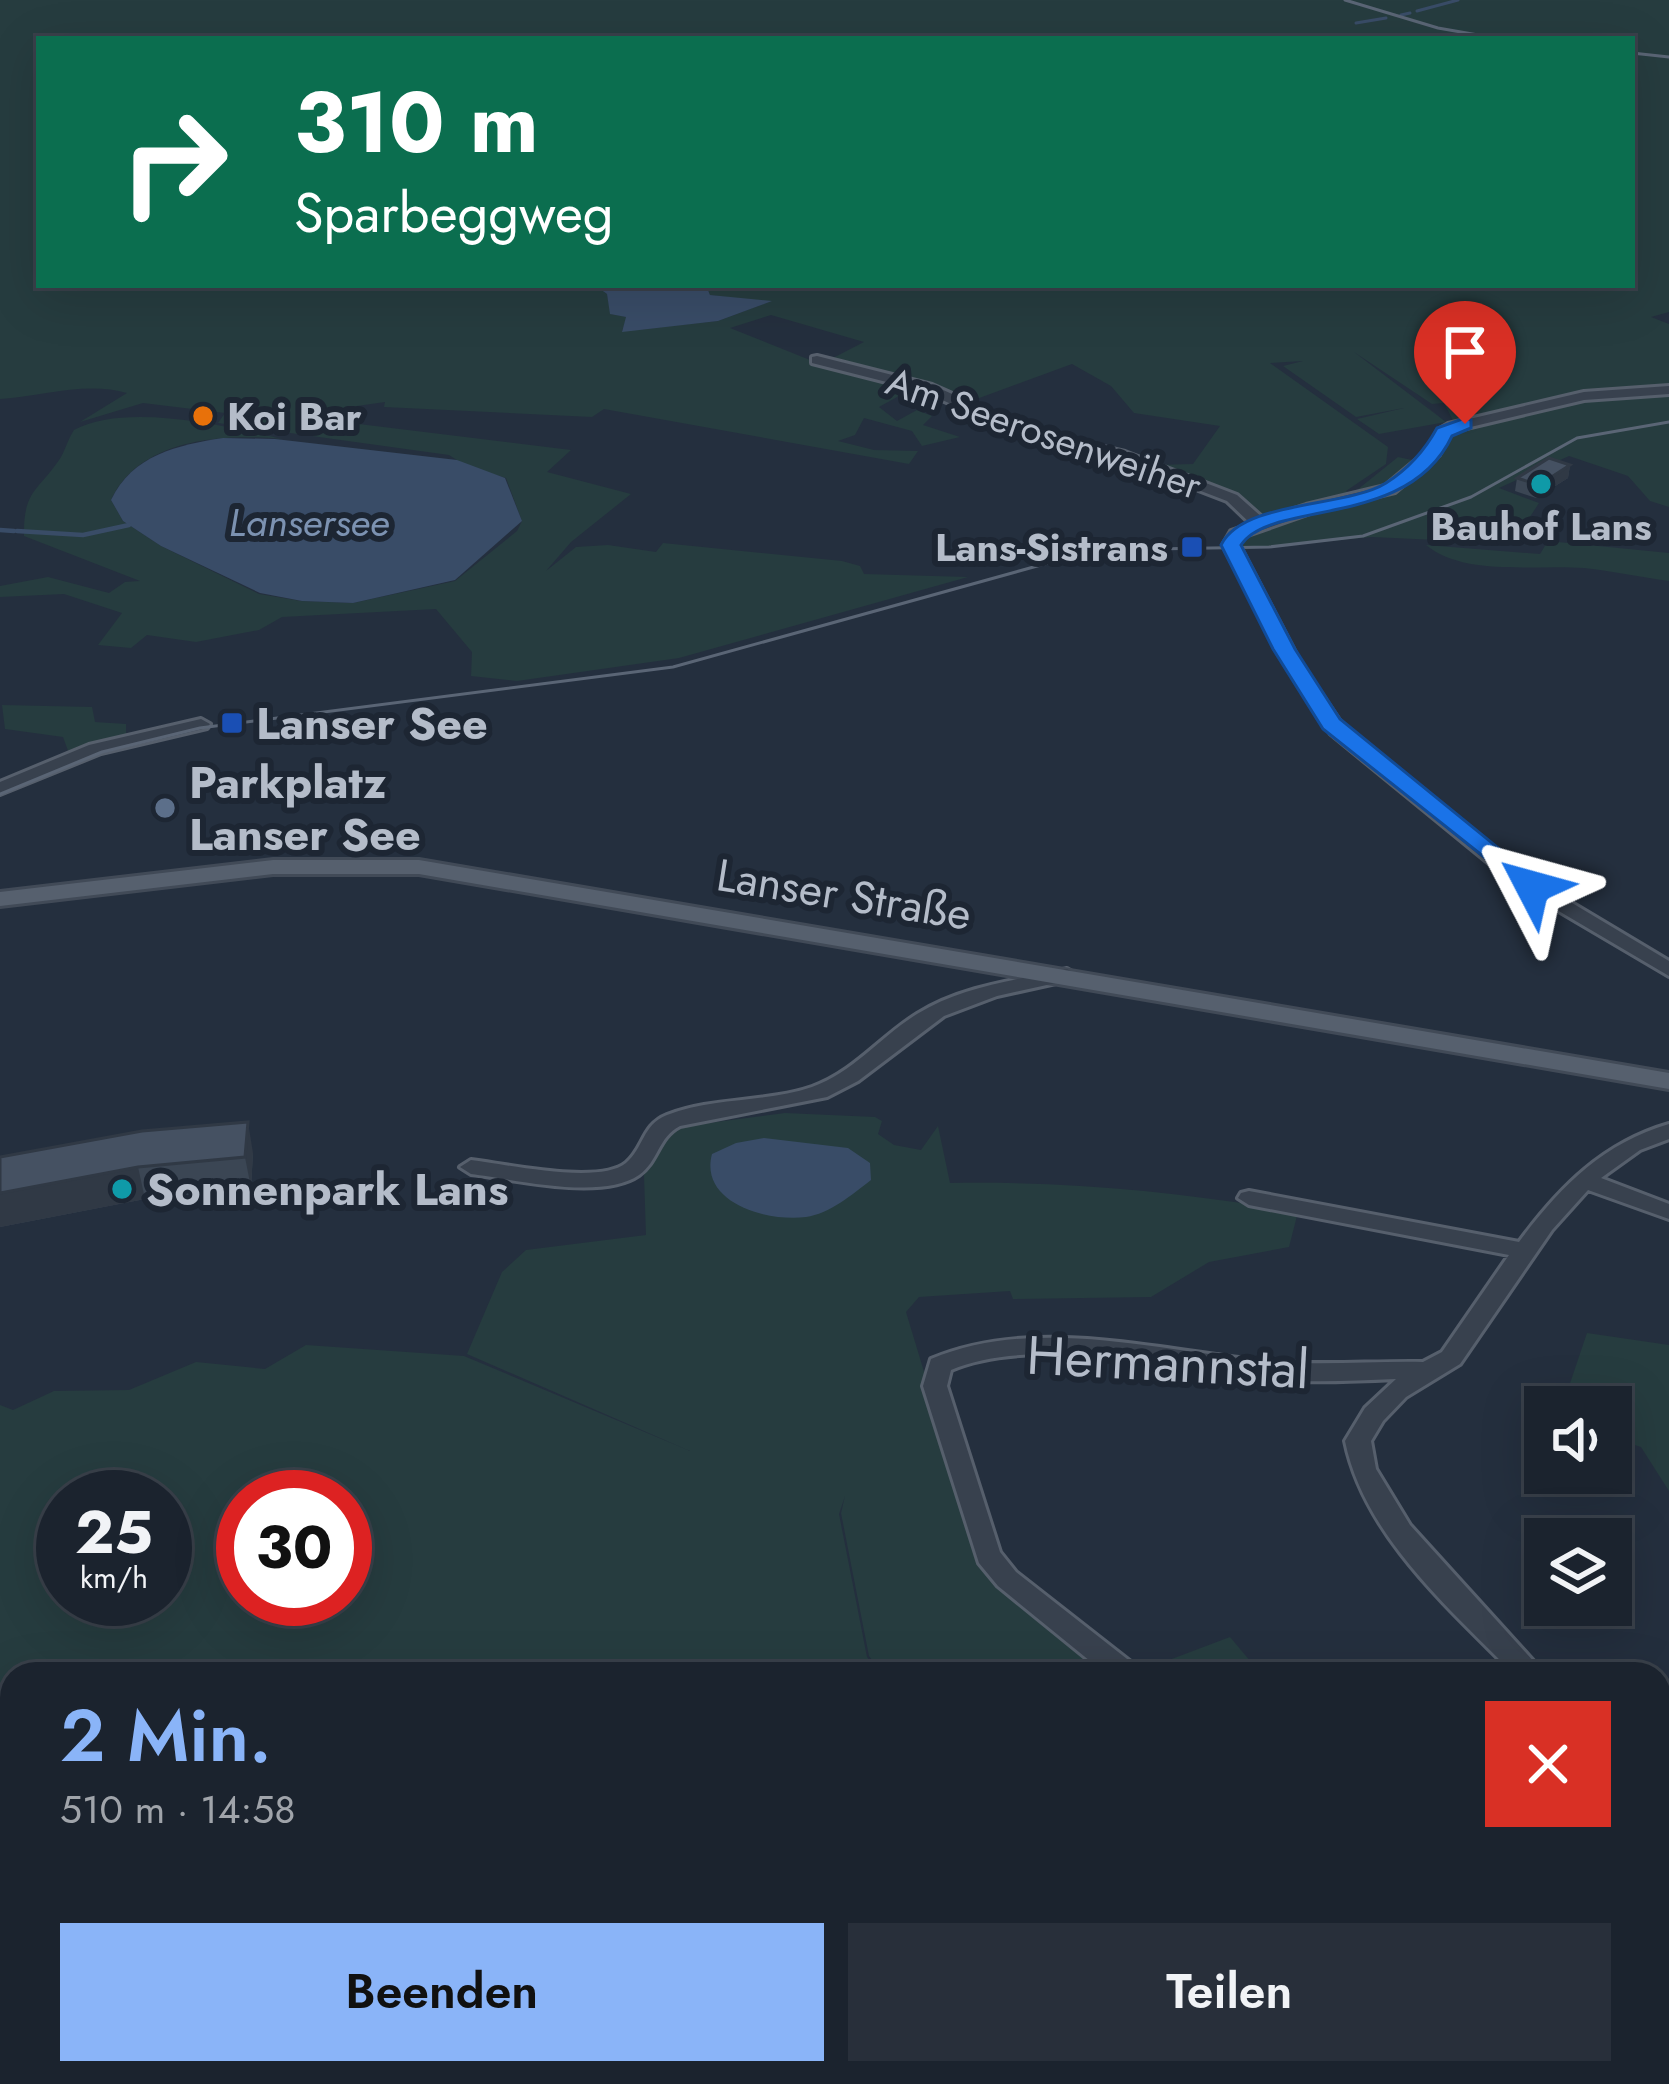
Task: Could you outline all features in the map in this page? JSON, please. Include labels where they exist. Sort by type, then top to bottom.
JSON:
[{"type":"main road","name":"Lanser Straße","points":[[0,899],[272,867],[404,866],[1068,975],[1669,1081]]},
{"type":"street","name":"Am Seerosenweiher","points":[[817,360],[927,388],[1030,434],[1120,454],[1232,498],[1261,524]]},
{"type":"street","points":[[1669,390],[1588,395],[1458,425],[1444,432],[1435,451],[1390,489],[1261,524],[1236,534],[1233,549],[1284,649],[1331,724],[1525,883],[1669,970]]},
{"type":"street","points":[[0,789],[95,748],[201,724]]},
{"type":"street","points":[[470,1167],[585,1179],[618,1175],[633,1168],[654,1129],[677,1118],[789,1102],[842,1082],[922,1020],[965,998],[1068,975]]},
{"type":"street","points":[[1520,1662],[1422,1557],[1375,1493],[1358,1453],[1369,1420],[1422,1370],[1451,1358],[1526,1251],[1584,1180],[1636,1144],[1669,1131]]},
{"type":"street","points":[[1584,1180],[1669,1212]]},
{"type":"street","points":[[1249,1198],[1526,1251]]},
{"type":"street","name":"Hermannstal","points":[[1111,1662],[1007,1579],[988,1556],[934,1386],[940,1366],[964,1354],[1118,1349],[1267,1370],[1422,1370]]},
{"type":"green space","points":[[0,0],[1669,0],[1669,312],[1651,317],[1669,324],[1669,507],[1650,501],[1628,476],[1569,456],[1499,488],[1539,503],[1524,526],[1502,543],[1372,537],[1240,550],[1237,542],[1244,533],[1268,524],[1259,512],[1156,465],[1193,464],[1220,426],[1134,413],[1111,386],[1072,364],[963,404],[924,384],[827,361],[864,342],[771,315],[730,328],[810,360],[917,386],[879,407],[897,421],[917,410],[932,416],[923,425],[960,437],[922,446],[912,431],[864,418],[855,435],[838,441],[874,450],[918,451],[909,464],[604,409],[592,417],[384,407],[385,402],[329,410],[318,419],[571,450],[547,472],[631,494],[571,542],[546,571],[576,547],[608,545],[656,552],[663,543],[842,561],[860,566],[864,574],[968,577],[679,658],[517,681],[471,676],[472,652],[436,609],[282,617],[259,630],[196,642],[147,635],[131,648],[98,645],[122,613],[64,594],[0,597],[0,586],[48,577],[109,593],[125,582],[140,581],[24,536],[29,499],[61,457],[74,430],[121,418],[177,419],[282,439],[234,437],[184,444],[141,464],[111,500],[123,521],[161,546],[259,594],[353,603],[455,581],[517,531],[522,521],[506,478],[466,466],[449,455],[218,423],[225,413],[143,403],[80,422],[127,393],[81,389],[0,399]],"holes":[[[1354,352],[1432,404],[1444,403],[1457,428],[1445,435],[1443,448],[1426,463],[1398,457],[1352,494],[1346,491],[1386,464],[1388,447],[1270,363],[1303,361],[1283,366],[1356,417],[1404,408],[1357,419],[1379,434],[1446,422]]]},
{"type":"green space","points":[[1548,541],[1669,553],[1669,581],[1584,568],[1480,565],[1460,562],[1426,545],[1540,554]]},
{"type":"green space","points":[[2,705],[92,707],[95,722],[126,724],[126,737],[70,756],[63,737],[5,729]]},
{"type":"green space","points":[[785,1113],[875,1117],[882,1121],[878,1134],[894,1145],[921,1150],[938,1126],[950,1183],[1125,1189],[1298,1212],[1289,1247],[1209,1262],[1151,1297],[1013,1299],[1010,1291],[919,1297],[906,1312],[976,1544],[1103,1662],[874,1662],[841,1513],[845,1496],[839,1514],[867,1657],[871,1662],[0,1662],[0,1405],[13,1410],[54,1391],[129,1390],[196,1362],[265,1369],[306,1345],[464,1356],[690,1451],[467,1354],[502,1272],[526,1250],[646,1235],[644,1175],[660,1135],[678,1127]]},
{"type":"green space","points":[[1587,1333],[1669,1345],[1669,1491],[1641,1447],[1632,1444],[1632,1386],[1569,1386]]},
{"type":"green space","points":[[1230,1637],[1251,1662],[1164,1662]]},
{"type":"water","points":[[599,288],[707,288],[710,295],[772,301],[718,321],[622,332],[626,317],[610,314],[607,294]]},
{"type":"water","name":"Lansersee","points":[[223,438],[275,439],[457,460],[505,478],[522,521],[455,580],[353,603],[260,593],[161,546],[123,521],[111,500],[144,462],[189,444]]},
{"type":"water","points":[[764,1138],[848,1148],[870,1163],[871,1180],[840,1203],[806,1217],[773,1216],[740,1206],[716,1185],[712,1154]]},
{"type":"building","points":[[1549,458],[1570,465],[1539,485],[1517,478]]},
{"type":"building","points":[[248,1122],[245,1157],[138,1167],[0,1193],[0,1157],[142,1131]]},
{"type":"waterway","points":[[1417,11],[1458,0]]},
{"type":"waterway","points":[[1401,15],[1410,13]]},
{"type":"waterway","points":[[1356,23],[1386,18]]},
{"type":"waterway","points":[[17,531],[83,535],[129,525]]},
{"type":"waterway","points":[[0,530],[14,531]]},
{"type":"tram line","points":[[1345,0],[1438,28],[1484,36]]},
{"type":"tram line","points":[[1635,53],[1669,57]]},
{"type":"tram line","points":[[0,794],[102,752],[200,728],[673,667],[1095,550],[1269,547],[1363,536],[1471,497],[1577,438],[1669,422]]},
{"type":"place","name":"Koi Bar","points":[[203,416]]},
{"type":"place","name":"Bauhof Lans","points":[[1541,484]]},
{"type":"place","name":"Lans-Sistrans","points":[[1192,547]]},
{"type":"place","name":"Lanser See","points":[[232,723]]},
{"type":"place","name":"Parkplatz Lanser See","points":[[165,808]]},
{"type":"place","name":"Sonnenpark Lans","points":[[122,1189]]},
{"type":"route","points":[[1465,424],[1444,432],[1435,451],[1390,489],[1261,524],[1236,534],[1231,545],[1284,649],[1331,724],[1532,887]]}]
